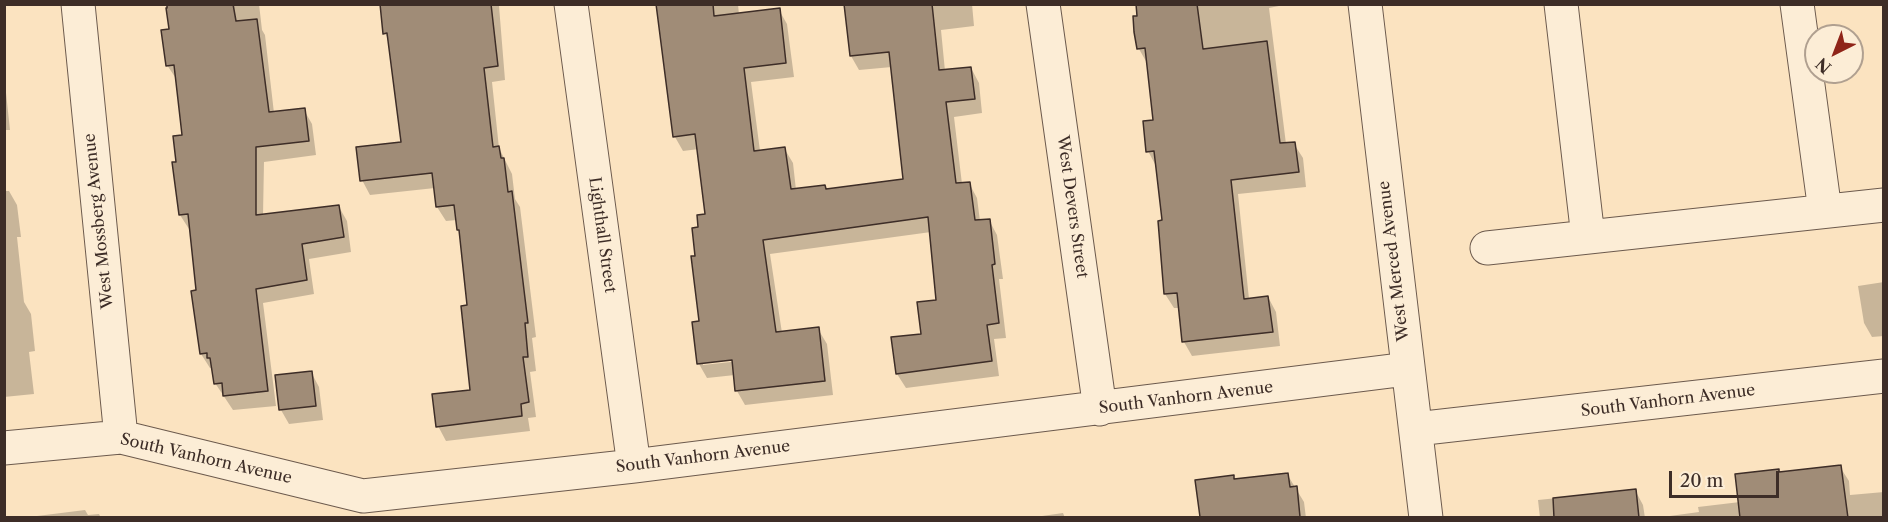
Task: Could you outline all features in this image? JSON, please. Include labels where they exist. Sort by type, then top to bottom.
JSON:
[{"type":"street","name":"West Mossberg Avenue","points":[[78,4],[120,437]]},
{"type":"street","name":"Lighthall Street","points":[[571,4],[634,466]]},
{"type":"street","name":"West Devers Street","points":[[1043,4],[1100,409]]},
{"type":"street","name":"West Merced Avenue","points":[[1365,4],[1426,518]]},
{"type":"street","points":[[1561,4],[1588,237]]},
{"type":"street","points":[[1797,4],[1825,211]]},
{"type":"street","points":[[1487,248],[1884,205]]},
{"type":"street","name":"South Vanhorn Avenue","points":[[4,448],[120,437],[363,496],[634,466],[1407,369]]},
{"type":"street","name":"South Vanhorn Avenue","points":[[1416,429],[1884,376]]},
{"type":"building","points":[[167,4],[233,4],[236,21],[257,19],[269,112],[305,108],[309,141],[256,147],[256,215],[339,205],[344,237],[302,244],[307,280],[256,289],[268,391],[223,396],[222,383],[214,384],[210,358],[207,358],[207,353],[200,354],[191,291],[196,290],[188,214],[179,215],[172,162],[176,162],[173,136],[182,135],[174,65],[166,66],[161,30],[169,29]]},
{"type":"building","points":[[380,4],[491,4],[498,66],[484,68],[493,147],[499,146],[501,158],[504,158],[508,192],[512,191],[528,323],[525,323],[528,357],[523,357],[529,402],[521,404],[522,416],[436,427],[432,394],[470,390],[461,306],[467,305],[459,230],[457,230],[454,205],[436,207],[432,173],[360,181],[356,147],[401,142],[387,33],[383,34]]},
{"type":"building","points":[[656,4],[713,4],[714,16],[780,8],[786,63],[744,68],[754,151],[785,147],[791,189],[825,185],[826,189],[903,179],[889,52],[850,56],[844,4],[932,4],[939,70],[971,67],[975,99],[946,102],[956,183],[970,182],[975,220],[990,219],[995,264],[992,265],[999,323],[987,325],[992,361],[896,374],[891,337],[921,334],[917,302],[936,300],[928,217],[763,240],[776,332],[819,327],[825,381],[735,391],[732,360],[697,364],[692,322],[699,321],[691,256],[695,256],[692,228],[698,227],[697,215],[705,214],[695,134],[673,137]]},
{"type":"building","points":[[1136,4],[1197,4],[1203,49],[1267,41],[1280,143],[1295,142],[1299,172],[1231,180],[1244,299],[1268,296],[1273,332],[1182,342],[1177,293],[1164,294],[1158,221],[1162,220],[1154,151],[1146,152],[1143,121],[1153,120],[1145,48],[1137,49],[1134,32],[1133,16],[1137,16]]},
{"type":"building","points":[[312,371],[316,406],[279,410],[275,375]]},
{"type":"building","points":[[1841,465],[1848,518],[1740,518],[1735,474]]},
{"type":"building","points":[[1288,473],[1290,487],[1297,486],[1300,517],[1200,517],[1195,480],[1234,475],[1234,479]]},
{"type":"building","points":[[1636,489],[1639,518],[1554,518],[1553,498]]}]
